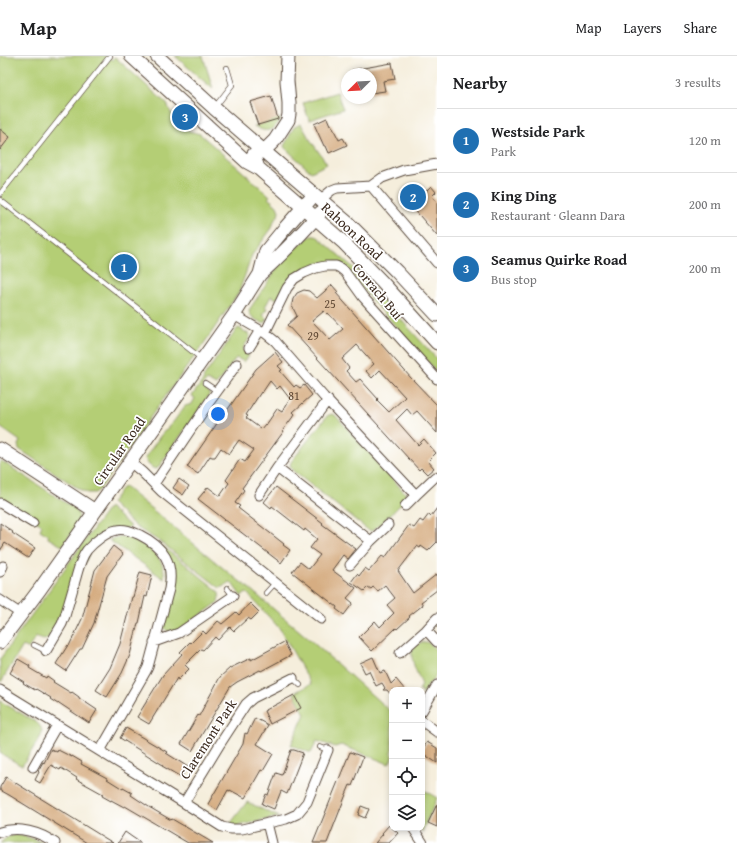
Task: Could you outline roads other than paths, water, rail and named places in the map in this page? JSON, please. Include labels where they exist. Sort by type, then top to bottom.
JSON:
[{"type":"street","name":"Rahoon Road","points":[[131,56],[247,162],[258,168],[343,242],[382,282],[437,343]]},
{"type":"street","name":"Rahoon Road","points":[[157,56],[214,108],[349,224],[376,250],[437,315]]},
{"type":"street","points":[[258,168],[252,157],[254,154],[264,151],[275,140],[288,120],[288,56]]},
{"type":"street","points":[[320,200],[332,190],[337,188],[370,186],[382,178],[404,170],[437,164]]},
{"type":"street","points":[[370,186],[437,263]]},
{"type":"street","name":"Circular Road","points":[[260,274],[266,252],[303,208],[320,200]]},
{"type":"street","name":"Circular Road","points":[[0,642],[203,360],[260,274],[300,236],[315,218],[320,200]]},
{"type":"street","name":"Corrach Buí","points":[[249,348],[262,332],[287,288],[294,280],[304,273],[316,268],[336,266],[345,272],[363,297],[437,379]]},
{"type":"street","points":[[234,315],[275,341],[416,495]]},
{"type":"street","points":[[154,484],[237,364]]},
{"type":"street","points":[[259,495],[277,468],[328,400]]},
{"type":"street","points":[[0,448],[95,512]]},
{"type":"street","points":[[130,462],[162,492],[320,619]]},
{"type":"street","points":[[277,468],[371,541]]},
{"type":"street","points":[[405,506],[435,477]]},
{"type":"street","points":[[0,503],[33,523]]},
{"type":"street","points":[[350,565],[371,541],[388,525]]},
{"type":"street","points":[[46,651],[62,624],[80,565],[89,548],[103,536],[119,529],[131,531],[152,542],[162,551],[169,565],[170,584],[146,671],[100,751]]},
{"type":"street","points":[[154,642],[179,633],[233,596]]},
{"type":"street","points":[[0,600],[21,614]]},
{"type":"street","points":[[400,653],[437,618]]},
{"type":"street","points":[[426,630],[437,642]]},
{"type":"street","name":"Claremont Park","points":[[184,803],[246,704],[254,698],[293,678]]},
{"type":"street","points":[[425,706],[437,685]]},
{"type":"street","name":"Claremont Park","points":[[0,690],[222,827],[228,829],[242,829],[291,817],[297,814],[307,802],[324,748]]},
{"type":"street","points":[[425,723],[437,732]]},
{"type":"street","points":[[33,767],[57,726]]},
{"type":"street","points":[[267,823],[272,843]]},
{"type":"street","points":[[0,832],[9,830],[25,831],[43,836],[55,843]]},
{"type":"street","points":[[415,831],[423,843]]},
{"type":"lane","points":[[0,194],[110,56]]},
{"type":"lane","points":[[214,108],[232,85],[227,68]]},
{"type":"lane","points":[[0,200],[203,360]]},
{"type":"lane","points":[[205,383],[217,392]]},
{"type":"lane","points":[[266,593],[275,583]]},
{"type":"lane","points":[[227,588],[233,596]]},
{"type":"lane","points":[[34,644],[46,651]]},
{"type":"lane","name":"Claremont Park","points":[[293,678],[300,685]]},
{"type":"place","name":"Seamus Quirke Road","points":[[185,117]]},
{"type":"place","name":"King Ding","points":[[413,197]]},
{"type":"place","name":"Westside Park","points":[[124,267]]}]
